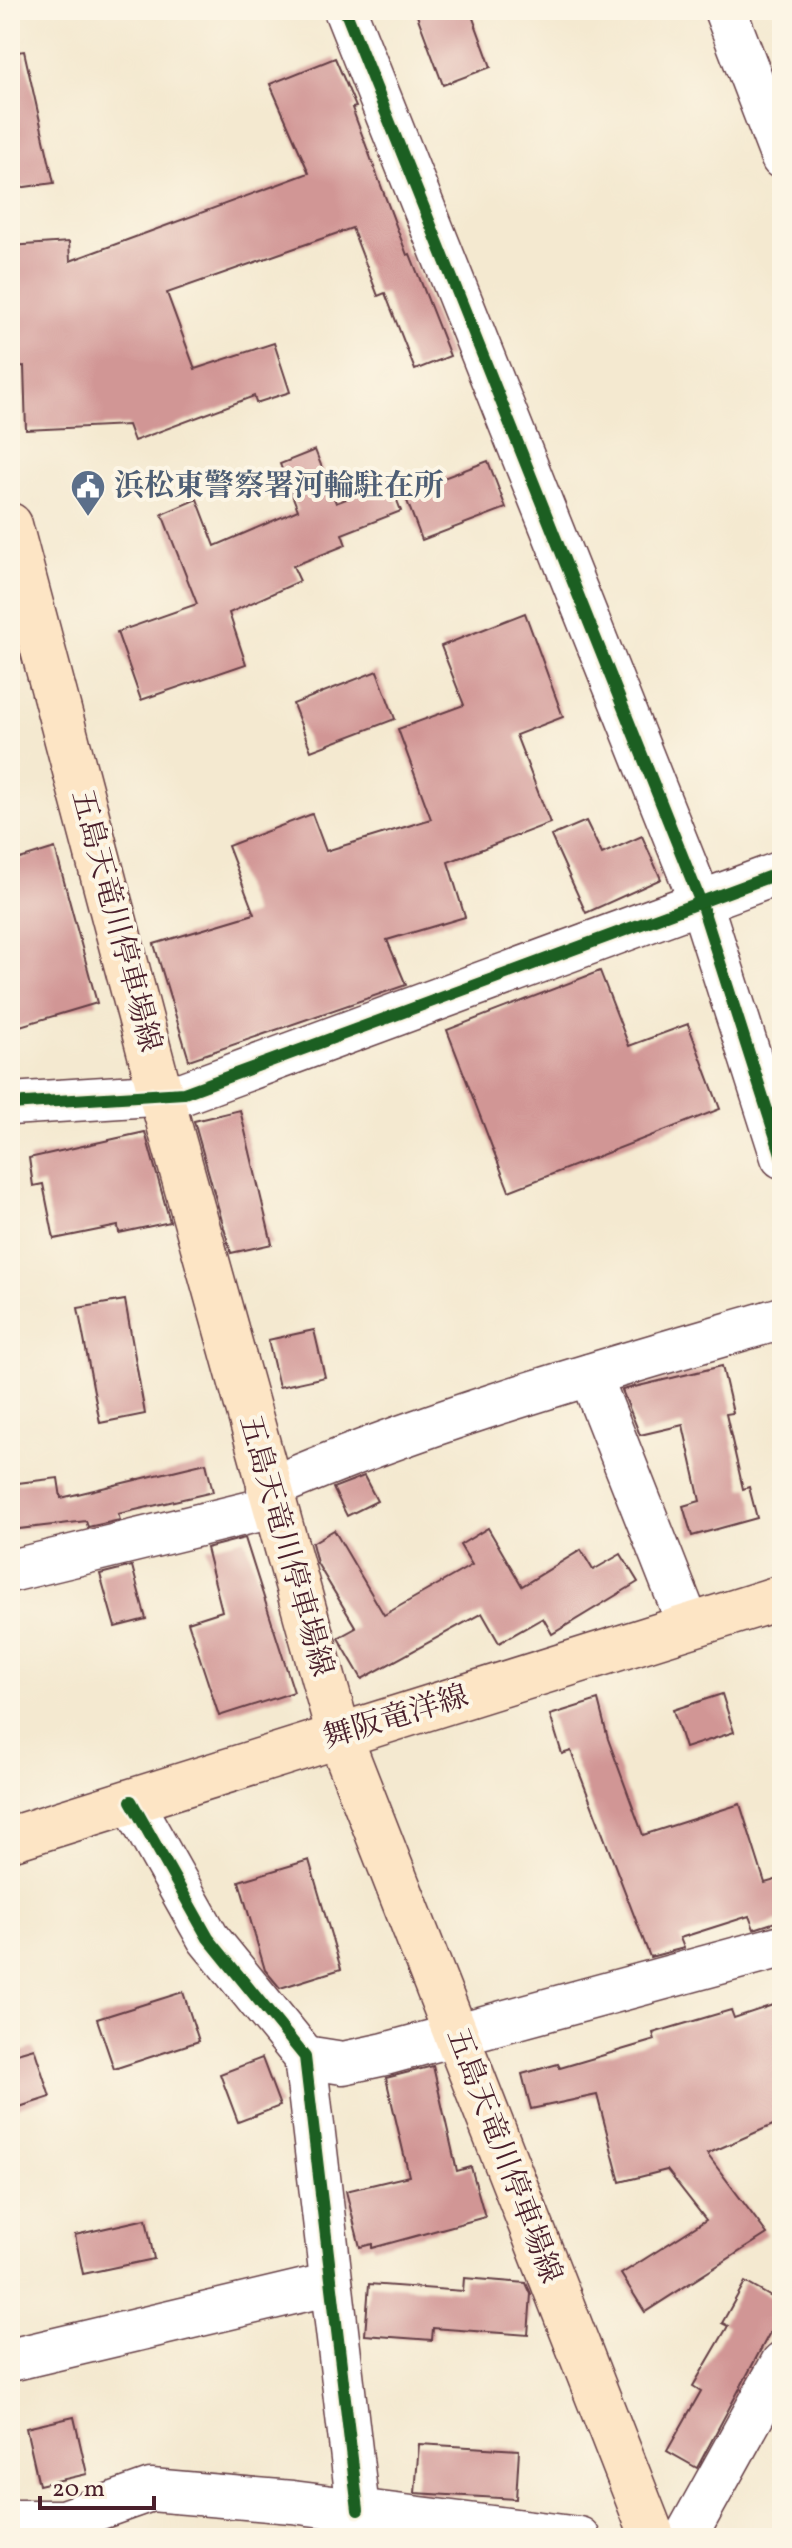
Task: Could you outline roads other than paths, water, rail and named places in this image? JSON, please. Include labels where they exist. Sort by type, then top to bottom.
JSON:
[{"type":"main road","name":"五島天竜川停車場線","points":[[10,525],[270,1498],[339,1735],[653,2538]]},
{"type":"main road","name":"舞阪竜洋線","points":[[10,1839],[782,1597]]},
{"type":"street","points":[[345,10],[701,903],[782,1157]]},
{"type":"street","points":[[725,10],[782,158]]},
{"type":"street","points":[[10,1104],[160,1092],[184,1093],[782,872]]},
{"type":"street","points":[[10,1571],[270,1498],[365,1447],[782,1318]]},
{"type":"street","points":[[590,1375],[689,1626]]},
{"type":"street","points":[[131,1801],[208,1938],[305,2057],[358,2510]]},
{"type":"street","points":[[305,2057],[343,2063],[782,1946]]},
{"type":"street","points":[[10,2360],[331,2284]]},
{"type":"street","points":[[685,2538],[782,2363]]},
{"type":"street","points":[[10,2521],[63,2521],[151,2490],[358,2510],[495,2533],[579,2538]]},
{"type":"place","name":"浜松東警察署河輪駐在所","points":[[88,518]]}]
